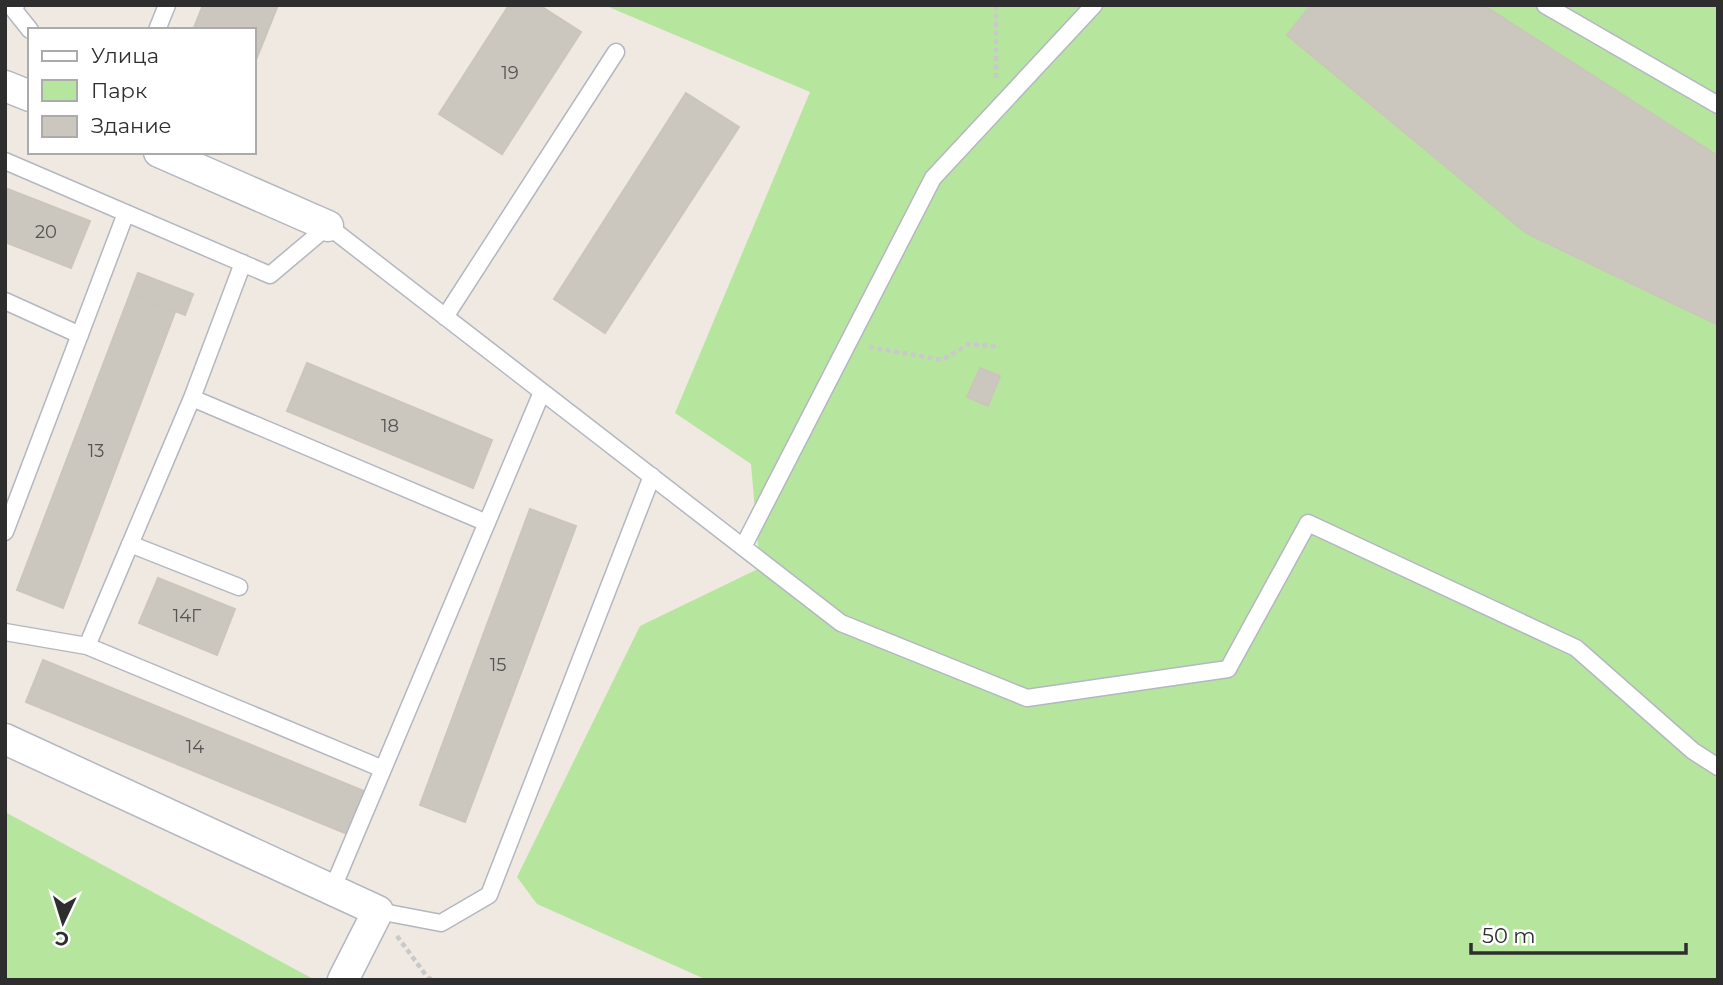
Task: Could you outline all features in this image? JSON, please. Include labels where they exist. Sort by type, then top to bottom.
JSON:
[{"type":"street","points":[[5,86],[28,95]]},
{"type":"street","points":[[164,154],[328,226]]},
{"type":"street","points":[[5,739],[378,911],[343,980]]},
{"type":"lane","points":[[16,5],[14,10],[28,28]]},
{"type":"lane","points":[[159,28],[167,5]]},
{"type":"lane","points":[[743,547],[933,178],[1094,5]]},
{"type":"lane","points":[[1545,5],[1718,105]]},
{"type":"lane","points":[[445,317],[616,52]]},
{"type":"lane","points":[[5,161],[270,275],[328,226],[841,623],[1027,698],[1228,669],[1308,523],[1576,648],[1693,751],[1718,767]]},
{"type":"lane","points":[[5,532],[126,213]]},
{"type":"lane","points":[[87,646],[192,398],[243,263]]},
{"type":"lane","points":[[5,301],[80,335]]},
{"type":"lane","points":[[332,890],[542,392]]},
{"type":"lane","points":[[192,398],[487,523]]},
{"type":"lane","points":[[378,911],[441,923],[489,895],[652,476]]},
{"type":"lane","points":[[130,544],[239,587]]},
{"type":"lane","points":[[5,632],[87,646],[383,769]]},
{"type":"path","points":[[996,5],[996,110]]},
{"type":"path","points":[[848,343],[942,360],[969,344],[1000,347]]},
{"type":"path","points":[[378,911],[429,978],[434,980]]},
{"type":"green space","points":[[604,5],[1718,5],[1718,980],[707,980],[537,904],[517,877],[640,626],[760,568],[751,464],[675,413],[810,92]]},
{"type":"green space","points":[[5,812],[315,980],[5,980]]},
{"type":"building","points":[[203,5],[278,5],[256,60],[256,28],[194,28]]},
{"type":"building","points":[[509,5],[539,5],[581,32],[502,154],[439,114]]},
{"type":"building","points":[[1311,5],[1483,5],[1718,156],[1718,325],[1526,233],[1287,35]]},
{"type":"building","points":[[686,93],[739,127],[605,333],[554,299]]},
{"type":"building","points":[[5,188],[90,221],[71,268],[5,242]]},
{"type":"building","points":[[138,273],[193,294],[185,315],[130,294]]},
{"type":"building","points":[[130,294],[175,312],[63,608],[17,590]]},
{"type":"building","points":[[307,363],[492,440],[473,488],[287,411]]},
{"type":"building","points":[[980,368],[1000,376],[988,406],[967,397]]},
{"type":"building","points":[[530,509],[576,526],[465,822],[420,805]]},
{"type":"building","points":[[158,578],[235,609],[217,655],[139,623]]},
{"type":"building","points":[[43,660],[364,791],[347,834],[26,702]]}]
